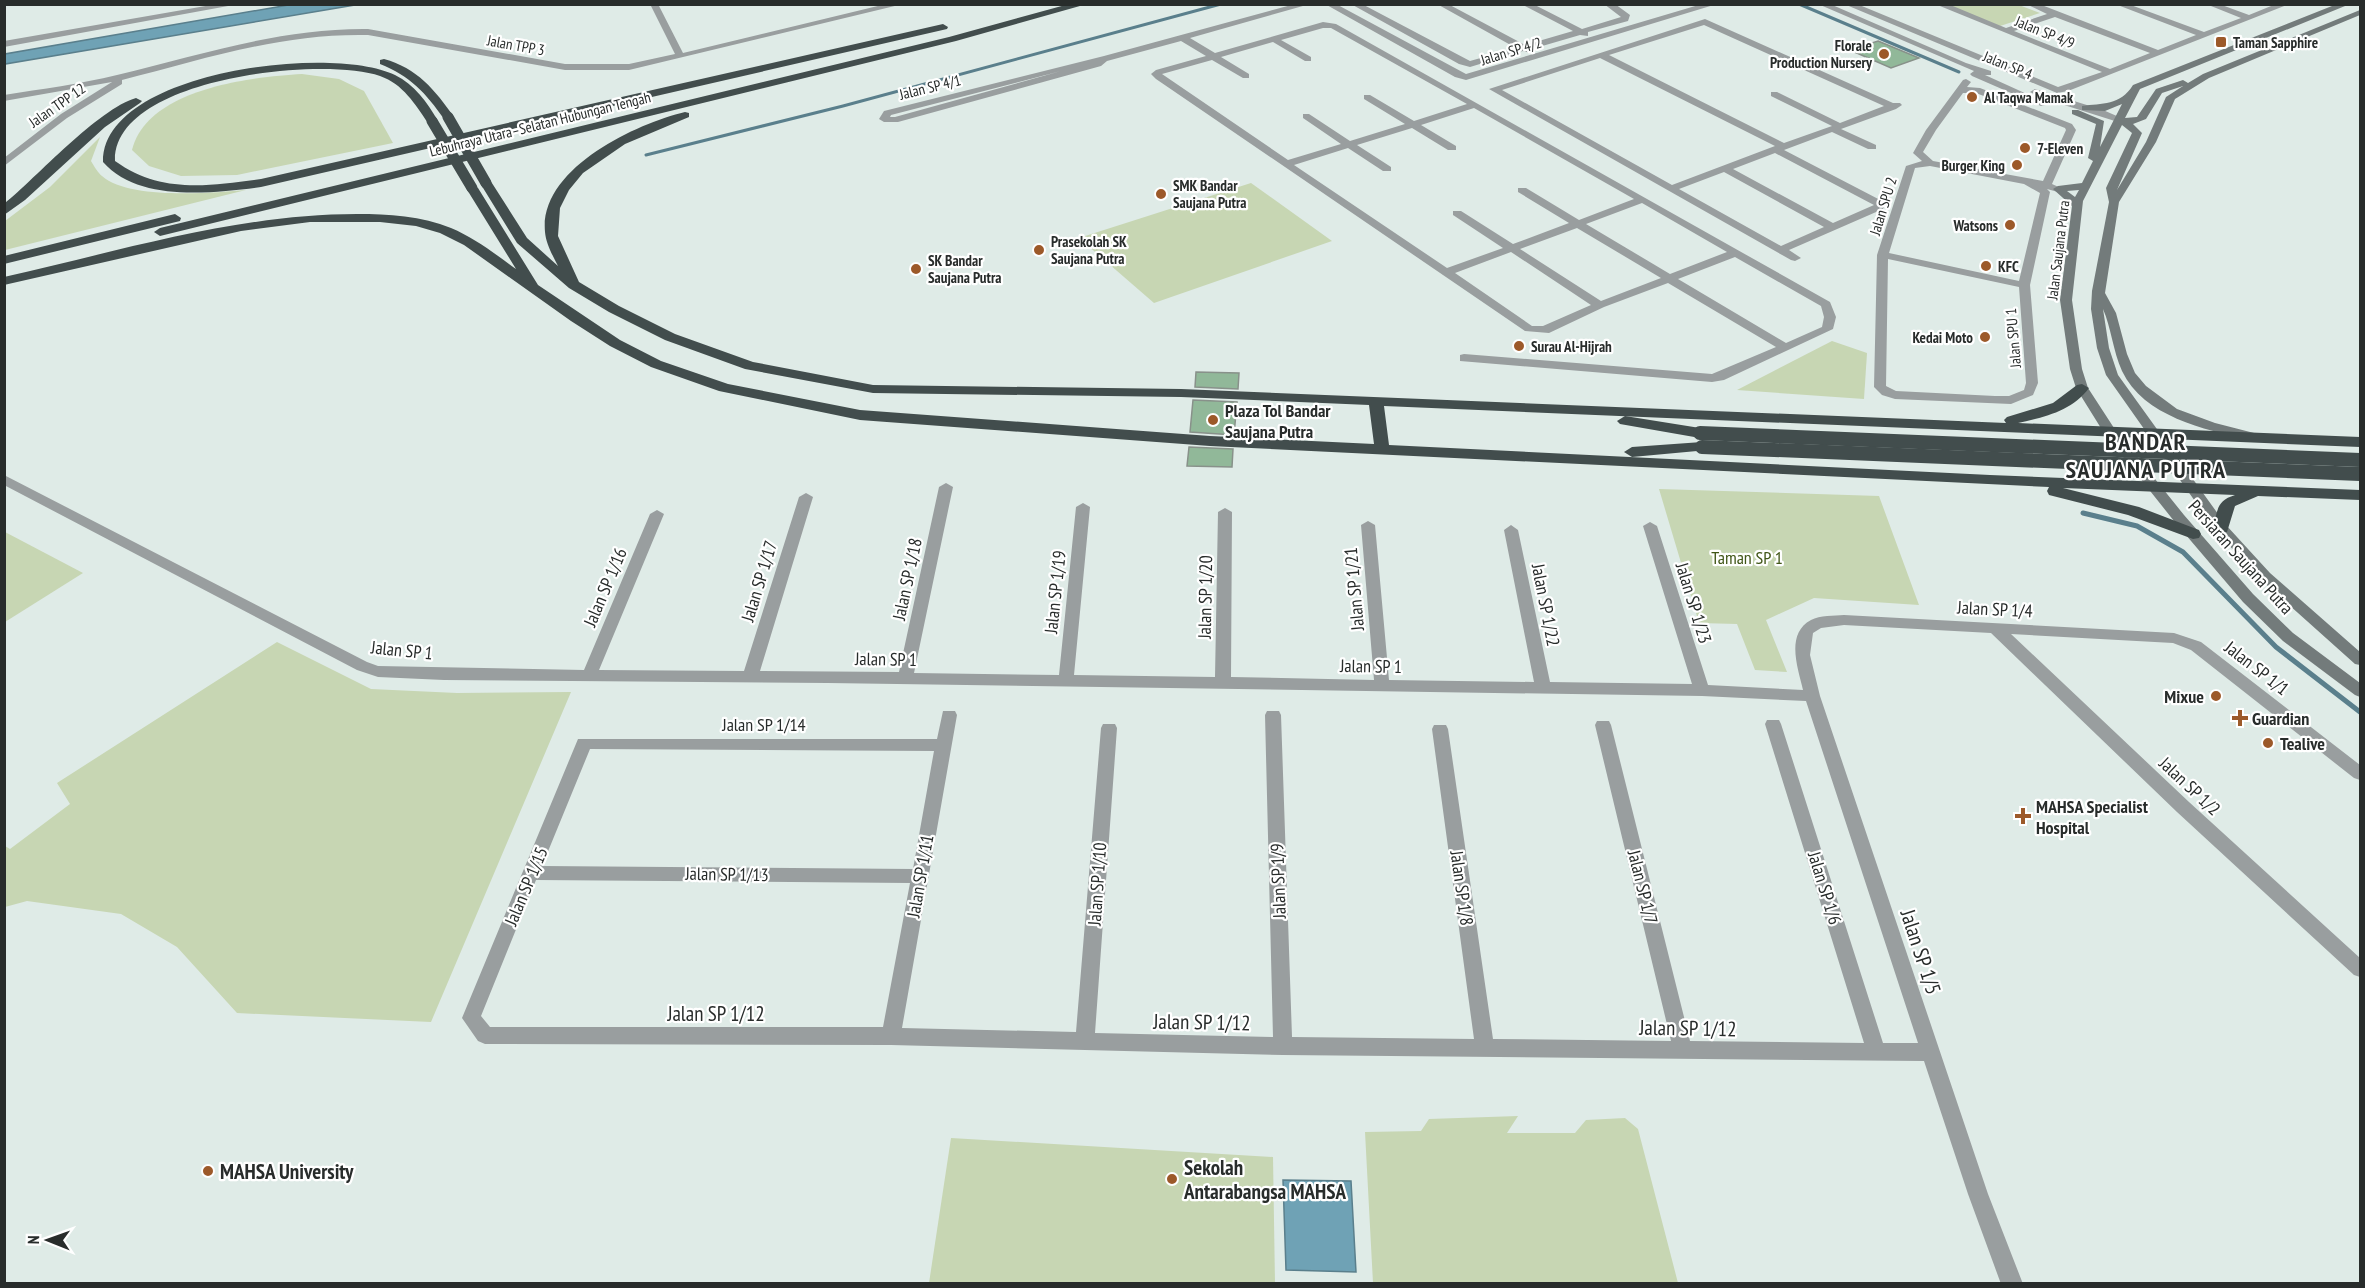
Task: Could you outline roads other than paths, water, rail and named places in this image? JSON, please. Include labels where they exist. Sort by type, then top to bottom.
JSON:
[{"type":"highway","name":"Lebuhraya Utara–Selatan Hubungan Tengah","points":[[4,260],[1043,4]]},
{"type":"highway","name":"Lebuhraya Utara–Selatan Hubungan Tengah","points":[[4,271],[952,39],[1082,4]]},
{"type":"highway","points":[[954,25],[261,183],[208,189],[157,186],[121,173],[109,162],[112,138],[121,126],[147,106],[207,81],[258,69],[329,64],[351,65],[382,73],[410,89],[432,121],[479,185],[522,240],[574,285],[614,309],[670,337],[750,366],[873,388],[1170,393],[1376,400],[2361,442]]},
{"type":"highway","points":[[574,285],[556,249],[550,230],[551,214],[568,184],[590,163],[620,141],[671,119],[952,39]]},
{"type":"highway","points":[[4,211],[106,120],[126,106],[171,85],[228,68],[312,56],[382,61],[401,67],[428,87],[448,117],[504,243],[537,290]]},
{"type":"highway","points":[[4,281],[241,226],[341,216],[417,222],[445,230],[469,242],[615,343],[656,364],[724,388],[860,415],[1210,441],[2154,488],[2361,495]]},
{"type":"highway","points":[[1990,426],[2060,407],[2070,402],[2082,388]]},
{"type":"highway","points":[[1376,400],[1382,449]]},
{"type":"highway","points":[[1543,407],[1701,440],[2361,474]]},
{"type":"highway","points":[[1551,457],[1701,440],[2361,460]]},
{"type":"highway","points":[[1990,480],[2064,493],[2133,511],[2193,534]]},
{"type":"highway","points":[[2221,528],[2228,503],[2262,492]]},
{"type":"main road","points":[[2080,110],[2116,106],[2148,80],[2346,4]]},
{"type":"main road","points":[[2121,120],[2141,120],[2145,117],[2154,96],[2159,91],[2206,76],[2361,12]]},
{"type":"main road","points":[[2194,489],[2112,375],[2097,309],[2098,291],[2114,202],[2151,142],[2171,97],[2206,76]]},
{"type":"main road","name":"Jalan Saujana Putra","points":[[2135,90],[2086,184],[2078,205],[2066,300],[2076,369],[2082,388],[2109,430],[2154,488]]},
{"type":"main road","points":[[2051,189],[2086,184],[2101,123],[2080,110]]},
{"type":"main road","points":[[2114,202],[2111,188],[2137,133],[2135,129],[2121,120]]},
{"type":"main road","points":[[2051,189],[2078,205]]},
{"type":"main road","points":[[2098,291],[2109,303],[2126,368],[2136,384],[2150,398],[2184,417],[2250,436]]},
{"type":"main road","name":"Persiaran Saujana Putra","points":[[2154,488],[2248,598],[2288,637],[2361,691]]},
{"type":"main road","name":"Persiaran Saujana Putra","points":[[2194,489],[2221,528],[2265,576],[2361,660]]},
{"type":"street","points":[[4,44],[235,4]]},
{"type":"street","points":[[654,4],[680,56]]},
{"type":"street","name":"Jalan TPP 3","points":[[129,75],[247,44],[345,31],[368,32],[565,67],[629,67],[899,4]]},
{"type":"street","name":"Jalan SP 4/1","points":[[1104,59],[1098,64],[895,120],[884,119],[887,113],[1104,59],[1306,4]]},
{"type":"street","name":"Jalan SP 4/2","points":[[1329,4],[1458,75],[1466,77],[1524,62],[1713,4]]},
{"type":"street","points":[[1355,4],[1462,62],[1477,64],[1625,19],[1626,15],[1608,4]]},
{"type":"street","points":[[1441,4],[1539,57]]},
{"type":"street","points":[[1525,4],[1596,39]]},
{"type":"street","points":[[1848,4],[2057,90],[2065,89],[2285,4]]},
{"type":"street","name":"Jalan SP 4/9","points":[[1939,4],[2108,71]]},
{"type":"street","points":[[2030,4],[2158,53]]},
{"type":"street","points":[[2119,4],[2205,36]]},
{"type":"street","points":[[2210,4],[2249,18]]},
{"type":"street","name":"Jalan SP 4","points":[[1826,5],[1974,70],[2037,101],[2121,120]]},
{"type":"street","points":[[2005,31],[2054,14]]},
{"type":"street","points":[[1672,188],[1893,107],[1901,101],[1726,21],[1713,19],[1494,89],[1795,258]]},
{"type":"street","points":[[1464,358],[1720,377],[1827,329],[1831,321],[1830,312],[1826,304],[1393,59],[1328,25],[1213,56],[1156,75],[1528,329],[1545,330],[1600,305],[1735,253]]},
{"type":"street","points":[[1184,38],[1246,76]]},
{"type":"street","points":[[1274,39],[1308,59]]},
{"type":"street","points":[[1393,59],[1414,51]]},
{"type":"street","points":[[1601,55],[1780,148]]},
{"type":"street","points":[[1524,62],[1545,72]]},
{"type":"street","points":[[1974,70],[1931,130],[1918,153],[1930,163],[2028,182],[2051,189]]},
{"type":"street","points":[[4,98],[129,75]]},
{"type":"street","name":"Jalan TPP 12","points":[[4,163],[64,116],[129,75]]},
{"type":"street","name":"Jalan SPU 1","points":[[1886,392],[2011,400],[2029,392],[2032,383],[2024,285],[2051,189],[2071,130],[2069,126],[1977,90],[1960,90]]},
{"type":"street","points":[[1774,94],[1872,147]]},
{"type":"street","points":[[1367,97],[1452,148]]},
{"type":"street","points":[[1286,164],[1475,105]]},
{"type":"street","points":[[1306,116],[1388,169]]},
{"type":"street","name":"Jalan SPU 2","points":[[1780,148],[1880,204],[1880,207],[1780,250]]},
{"type":"street","name":"Jalan SPU 2","points":[[1886,392],[1880,387],[1883,255],[1911,166],[1930,163]]},
{"type":"street","points":[[1726,169],[1834,228]]},
{"type":"street","points":[[1522,190],[1784,347]]},
{"type":"street","points":[[1445,273],[1641,200]]},
{"type":"street","points":[[1457,213],[1600,305]]},
{"type":"street","points":[[1883,255],[2024,285]]},
{"type":"street","name":"Jalan SP 1","points":[[4,479],[362,666],[406,673],[1223,682],[1701,690],[1812,696]]},
{"type":"street","name":"Jalan SP 1/18","points":[[905,678],[946,487]]},
{"type":"street","name":"Jalan SP 1/17","points":[[750,676],[806,496]]},
{"type":"street","name":"Jalan SP 1/19","points":[[1066,681],[1083,507]]},
{"type":"street","name":"Jalan SP 1/20","points":[[1223,682],[1225,512]]},
{"type":"street","name":"Jalan SP 1/16","points":[[590,676],[657,514]]},
{"type":"street","name":"Jalan SP 1/21","points":[[1368,525],[1382,685]]},
{"type":"street","name":"Jalan SP 1/23","points":[[1650,526],[1701,690]]},
{"type":"street","name":"Jalan SP 1/22","points":[[1511,530],[1543,688]]},
{"type":"street","name":"Jalan SP 1/4","points":[[1806,631],[1817,623],[1844,620],[2185,640]]},
{"type":"street","name":"Jalan SP 1/2","points":[[1995,628],[2183,807],[2361,969]]},
{"type":"street","name":"Jalan SP 1/5","points":[[1806,631],[1802,655],[1812,696],[1978,1194],[2012,1284]]},
{"type":"street","name":"Jalan SP 1/1","points":[[2185,640],[2196,645],[2361,774]]},
{"type":"street","name":"Jalan SP 1/11","points":[[891,1036],[949,715]]},
{"type":"street","name":"Jalan SP 1/9","points":[[1273,715],[1283,1046]]},
{"type":"street","name":"Jalan SP 1/6","points":[[1773,724],[1876,1052]]},
{"type":"street","name":"Jalan SP 1/7","points":[[1603,725],[1683,1050]]},
{"type":"street","name":"Jalan SP 1/10","points":[[1085,1041],[1109,728]]},
{"type":"street","name":"Jalan SP 1/8","points":[[1440,729],[1485,1047]]},
{"type":"street","name":"Jalan SP 1/14","points":[[584,743],[943,745]]},
{"type":"street","name":"Jalan SP 1/15","points":[[476,1028],[471,1018],[584,743]]},
{"type":"street","name":"Jalan SP 1/13","points":[[532,873],[921,876]]},
{"type":"street","name":"Jalan SP 1/12","points":[[476,1028],[485,1035],[891,1036],[1283,1046],[1930,1052]]},
{"type":"water","points":[[294,4],[355,5],[5,64],[5,54]]},
{"type":"water","points":[[1283,1180],[1351,1181],[1356,1272],[1286,1270]]},
{"type":"waterway","points":[[646,155],[843,106],[1221,4]]},
{"type":"waterway","points":[[1799,4],[1959,72]]},
{"type":"waterway","points":[[2083,513],[2137,526],[2183,552],[2276,647],[2360,712]]},
{"type":"place","name":"Taman Sapphire","points":[[2221,42]]},
{"type":"place","name":"Florale Production Nursery","points":[[1884,54]]},
{"type":"place","name":"Al Taqwa Mamak","points":[[1972,97]]},
{"type":"place","name":"7-Eleven","points":[[2025,148]]},
{"type":"place","name":"Burger King","points":[[2017,165]]},
{"type":"place","name":"SMK Bandar Saujana Putra","points":[[1161,194]]},
{"type":"place","name":"Watsons","points":[[2010,225]]},
{"type":"place","name":"Prasekolah SK Saujana Putra","points":[[1039,250]]},
{"type":"place","name":"KFC","points":[[1986,266]]},
{"type":"place","name":"SK Bandar Saujana Putra","points":[[916,269]]},
{"type":"place","name":"Kedai Moto","points":[[1985,337]]},
{"type":"place","name":"Surau Al-Hijrah","points":[[1519,346]]},
{"type":"place","name":"Plaza Tol Bandar Saujana Putra","points":[[1213,420]]},
{"type":"place","name":"Mixue","points":[[2216,696]]},
{"type":"place","name":"Guardian","points":[[2240,718]]},
{"type":"place","name":"Tealive","points":[[2268,743]]},
{"type":"place","name":"MAHSA Specialist Hospital","points":[[2023,816]]},
{"type":"place","name":"MAHSA University","points":[[208,1171]]},
{"type":"place","name":"Sekolah Antarabangsa MAHSA","points":[[1172,1179]]},
{"type":"district","name":"BANDAR SAUJANA PUTRA","points":[[2146,455]]},
{"type":"park label","name":"Taman SP 1","points":[[1747,557]]}]
